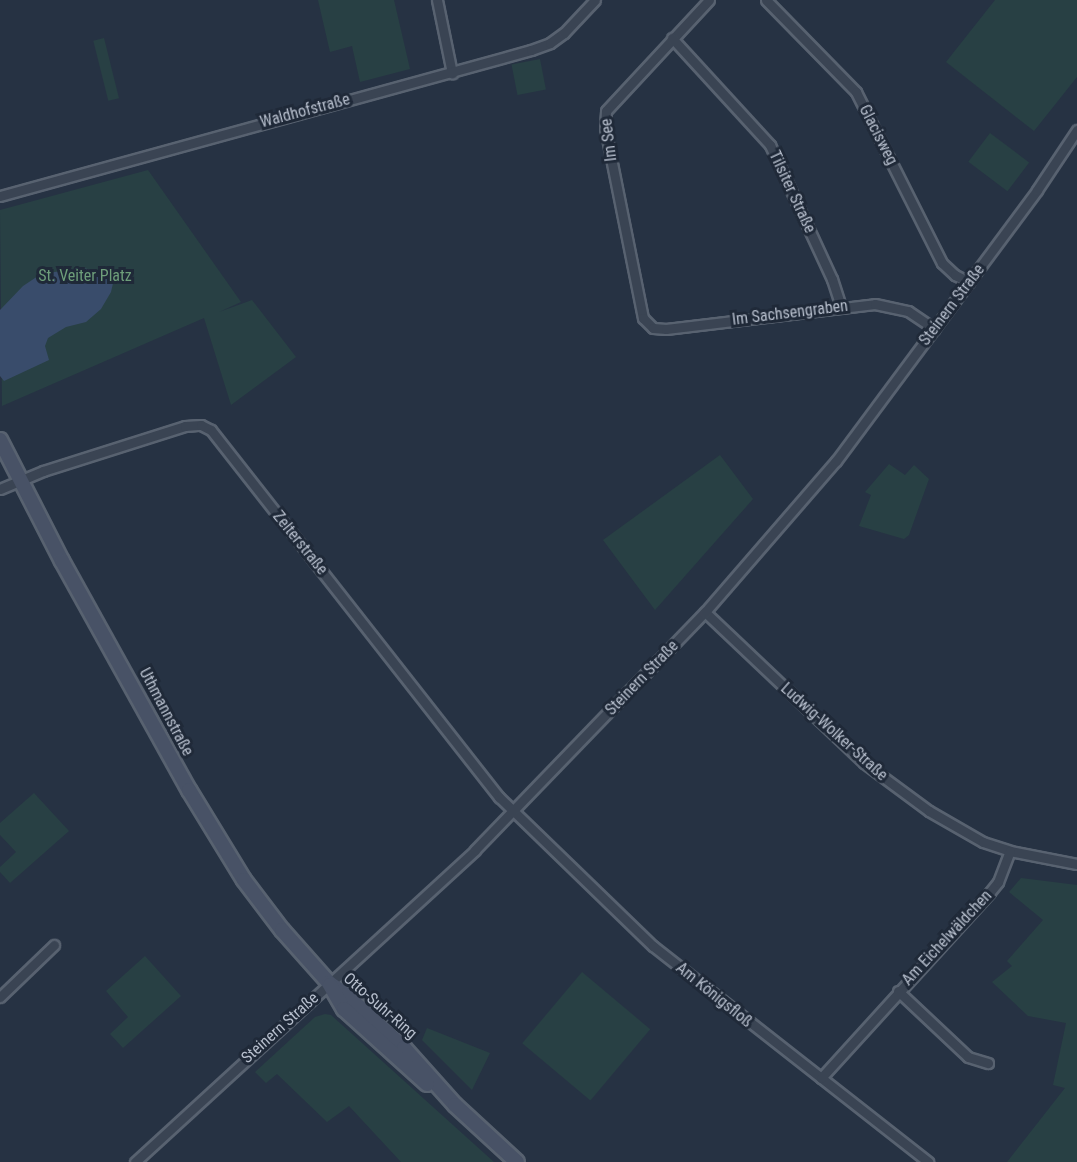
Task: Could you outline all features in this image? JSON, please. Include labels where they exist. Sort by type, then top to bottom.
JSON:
[{"type":"street","points":[[437,0],[452,72]]},
{"type":"street","name":"Waldhofstraße","points":[[0,196],[550,43],[564,33],[595,0]]},
{"type":"street","name":"Im See","points":[[643,318],[604,120],[609,105],[709,0]]},
{"type":"street","name":"Glacisweg","points":[[766,0],[856,92],[942,263],[955,275],[969,282]]},
{"type":"street","name":"Tilsiter Straße","points":[[672,38],[771,146],[832,279],[841,307]]},
{"type":"street","name":"Steinern Straße","points":[[135,1162],[514,812],[705,612],[821,479],[935,329],[1077,130]]},
{"type":"street","name":"Im Sachsengraben","points":[[643,318],[653,328],[666,329],[876,304],[897,306],[916,315],[935,329]]},
{"type":"street","name":"Zelterstraße","points":[[0,489],[185,426],[201,425],[211,430],[499,797],[514,812]]},
{"type":"street","name":"Uthmannstraße","points":[[0,440],[62,561],[212,830],[264,908],[329,983]]},
{"type":"street","name":"Ludwig-Wolker-Straße","points":[[705,612],[864,763],[928,812],[963,833],[1010,851],[1077,864]]},
{"type":"street","name":"Am Königsfloß","points":[[514,812],[653,946],[927,1162]]},
{"type":"street","name":"Am Eichelwäldchen","points":[[821,1078],[990,892],[998,882],[1010,851]]},
{"type":"street","points":[[0,997],[54,945]]},
{"type":"street","name":"Otto-Suhr-Ring","points":[[329,983],[346,995],[404,1048],[455,1105],[517,1162]]},
{"type":"street","name":"Am Eichelwäldchen","points":[[898,992],[968,1057],[988,1063]]},
{"type":"green space","points":[[318,0],[394,0],[410,69],[360,82],[352,46],[330,52]]},
{"type":"green space","points":[[995,0],[1077,0],[1077,77],[1034,131],[946,62]]},
{"type":"green space","points":[[104,38],[119,98],[108,101],[93,41]]},
{"type":"green space","points":[[540,59],[546,89],[517,95],[512,65]]},
{"type":"green space","points":[[990,133],[1029,162],[1007,191],[968,162]]},
{"type":"green space","name":"St. Veiter Platz","points":[[148,170],[241,302],[219,312],[252,300],[296,357],[231,405],[204,318],[2,406],[0,210]]},
{"type":"green space","points":[[720,455],[753,499],[655,610],[603,540]]},
{"type":"green space","points":[[889,464],[905,475],[914,465],[929,479],[909,535],[904,539],[859,526],[871,495],[865,492]]},
{"type":"green space","points":[[34,793],[69,831],[10,883],[0,872],[0,867],[16,852],[0,835],[0,823]]},
{"type":"green space","points":[[1021,878],[1077,885],[1077,1162],[1007,1162],[1065,1088],[1053,1085],[1066,1023],[1028,1016],[992,982],[1012,966],[1007,961],[1043,920],[1009,892]]},
{"type":"green space","points":[[145,956],[181,996],[123,1048],[110,1034],[128,1017],[106,991]]},
{"type":"green space","points":[[582,972],[650,1029],[590,1100],[522,1043]]},
{"type":"green space","points":[[331,1015],[494,1162],[401,1162],[349,1106],[327,1122],[277,1074],[266,1083],[255,1072],[315,1017]]},
{"type":"green space","points":[[427,1028],[490,1053],[472,1090],[422,1040]]},
{"type":"water","points":[[82,268],[100,271],[114,279],[111,292],[101,309],[86,322],[66,327],[48,338],[45,346],[49,360],[4,381],[0,376],[0,310],[23,286],[41,274]]}]
